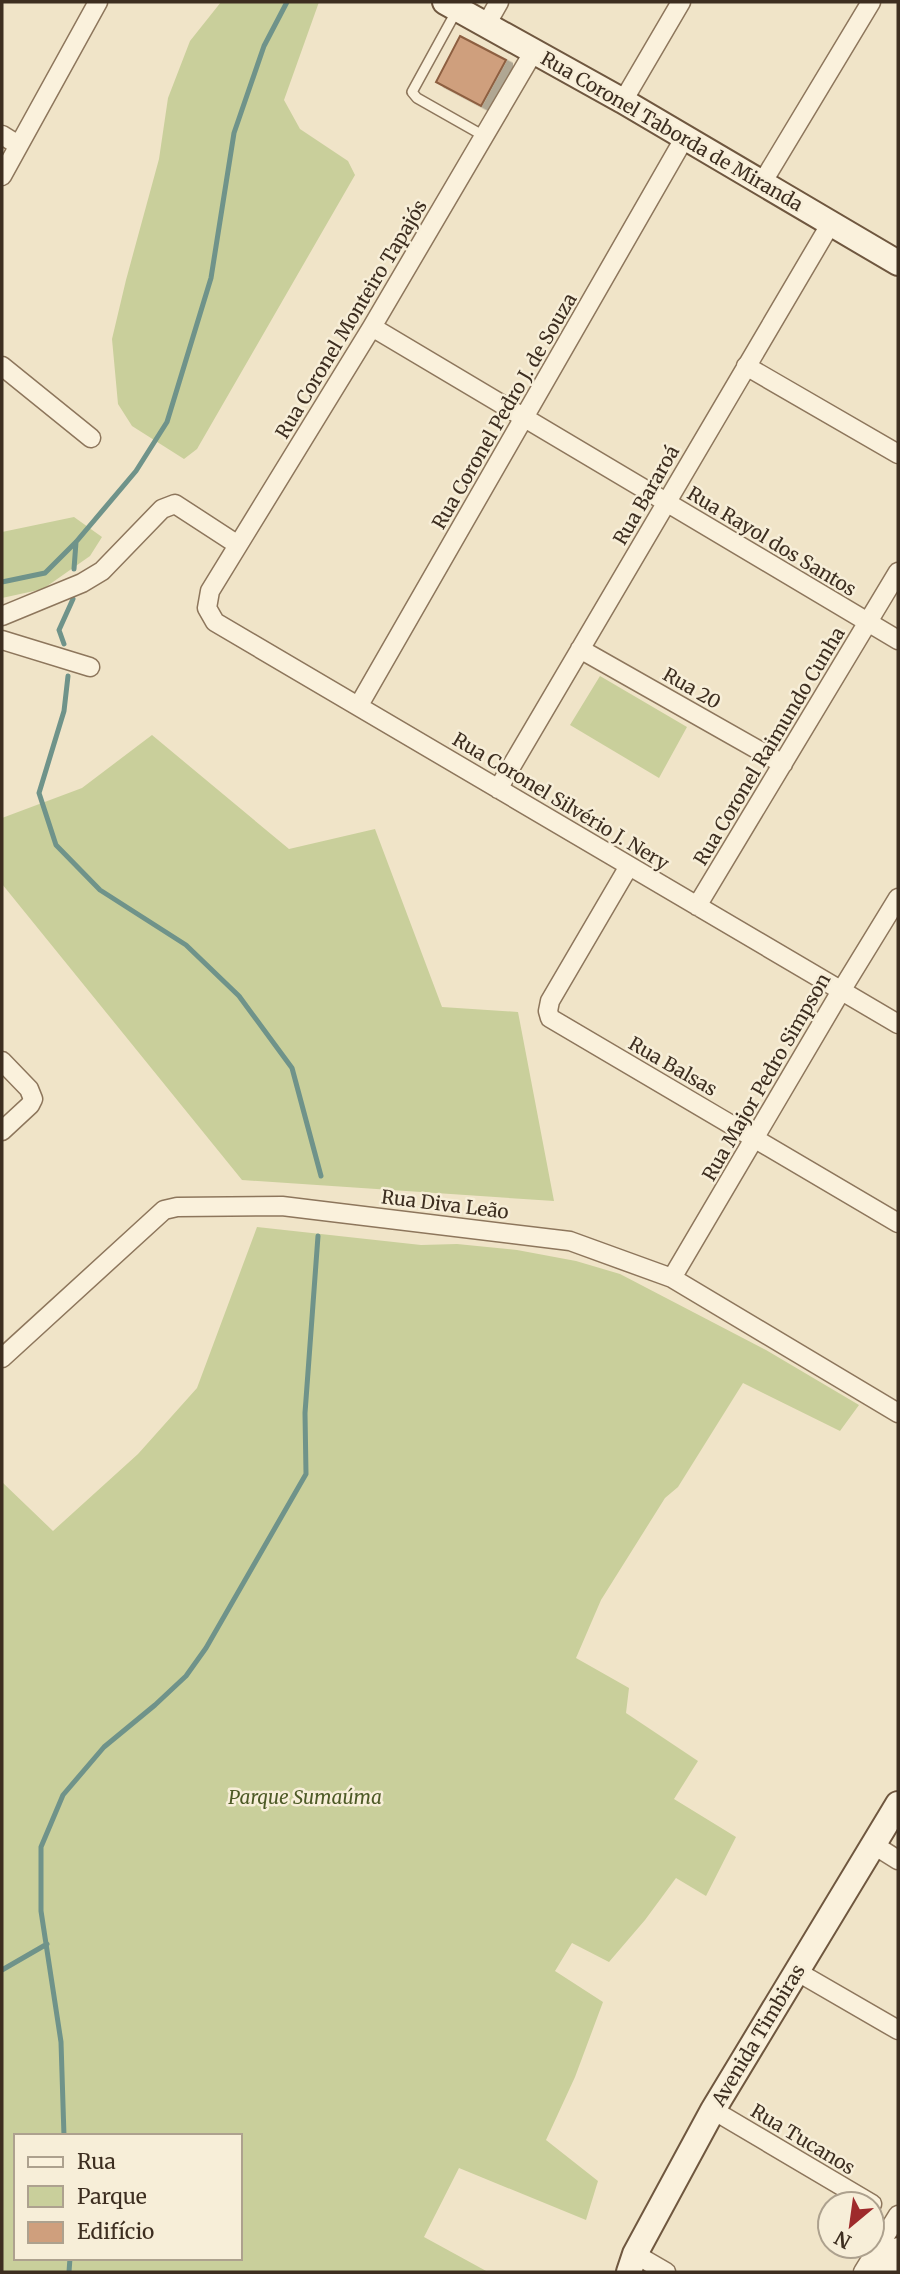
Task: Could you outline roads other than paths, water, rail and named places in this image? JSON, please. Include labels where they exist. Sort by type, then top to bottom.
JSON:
[{"type":"street","points":[[2,176],[98,2]]},
{"type":"street","points":[[486,25],[499,2]]},
{"type":"street","points":[[623,101],[681,2]]},
{"type":"street","points":[[762,183],[871,2]]},
{"type":"street","name":"Rua Coronel Taborda de Miranda","points":[[451,5],[623,101],[898,263]]},
{"type":"street","name":"Rua Coronel Monteiro Tapajós","points":[[207,608],[210,591],[372,327],[534,51]]},
{"type":"street","points":[[2,135],[18,145]]},
{"type":"street","name":"Rua Coronel Pedro J. de Souza","points":[[359,705],[685,137]]},
{"type":"street","name":"Rua Bararoá","points":[[498,789],[831,223]]},
{"type":"street","name":"Rua Rayol dos Santos","points":[[372,327],[526,416],[898,640]]},
{"type":"street","points":[[2,366],[91,438]]},
{"type":"street","points":[[746,366],[898,454]]},
{"type":"street","points":[[2,616],[72,588],[102,571],[169,505],[175,504],[238,545]]},
{"type":"street","name":"Rua Coronel Raimundo Cunha","points":[[697,906],[898,572]]},
{"type":"street","name":"Rua Coronel Silvério J. Nery","points":[[207,608],[215,622],[898,1024]]},
{"type":"street","points":[[2,639],[90,667]]},
{"type":"street","name":"Rua 20","points":[[580,649],[783,764]]},
{"type":"street","name":"Rua Balsas","points":[[629,866],[550,1002],[550,1018],[898,1223]]},
{"type":"street","name":"Rua Major Pedro Simpson","points":[[672,1278],[898,898]]},
{"type":"street","points":[[2,1061],[29,1090],[32,1102],[2,1131]]},
{"type":"street","name":"Rua Diva Leão","points":[[2,1358],[164,1210],[177,1207],[282,1206],[570,1241],[672,1278],[898,1413]]},
{"type":"street","name":"Avenida Timbiras","points":[[632,2263],[713,2110],[898,1804]]},
{"type":"street","points":[[874,1845],[898,1860]]},
{"type":"street","points":[[796,1971],[898,2031]]},
{"type":"street","name":"Rua Tucanos","points":[[713,2110],[848,2190]]},
{"type":"street","points":[[863,2272],[897,2217]]},
{"type":"street","points":[[885,2272],[898,2250]]},
{"type":"street","points":[[632,2263],[666,2272]]},
{"type":"lane","points":[[451,5],[412,92],[417,98],[484,136]]},
{"type":"waterway","points":[[2,582],[45,573],[76,542],[136,471],[167,422],[211,278],[234,133],[264,46],[287,2]]},
{"type":"waterway","points":[[74,569],[76,542]]},
{"type":"waterway","points":[[64,644],[59,630],[73,599]]},
{"type":"waterway","points":[[68,676],[64,711],[39,793],[56,845],[100,890],[186,945],[239,996],[292,1068],[321,1176]]},
{"type":"waterway","points":[[64,2134],[61,2042],[41,1911],[41,1847],[63,1795],[104,1747],[186,1676],[206,1648],[306,1474],[305,1413],[318,1236]]},
{"type":"waterway","points":[[2,1970],[47,1944]]},
{"type":"waterway","points":[[69,2272],[70,2260]]},
{"type":"park label","name":"Parque Sumaúma","points":[[305,1797]]}]
